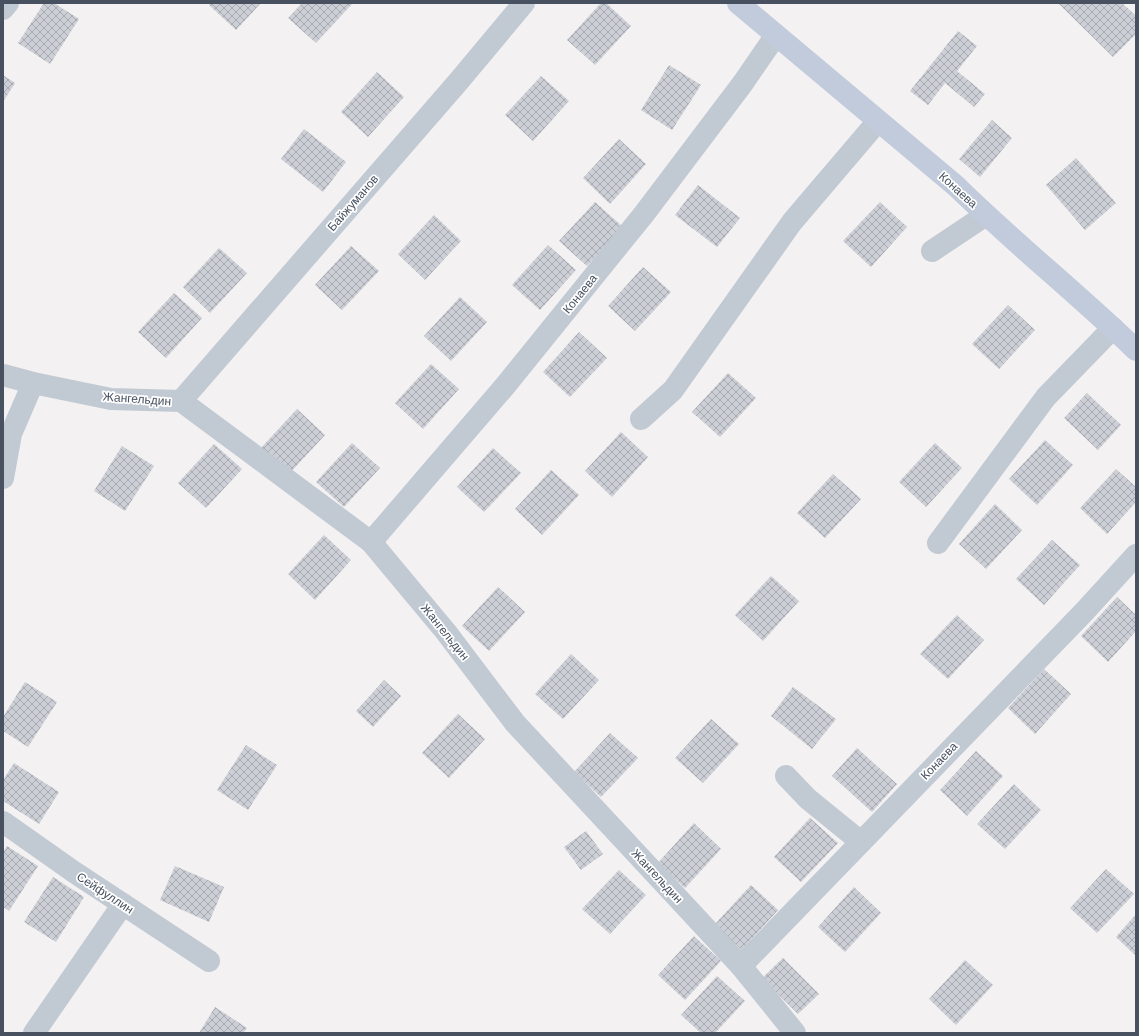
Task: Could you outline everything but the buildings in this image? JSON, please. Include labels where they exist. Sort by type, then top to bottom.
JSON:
[{"type":"main road","name":"Конаева","points":[[738,3],[956,186],[986,215],[1136,350]]},
{"type":"street","points":[[3,9],[8,3]]},
{"type":"street","name":"Байжуманов","points":[[181,402],[458,82],[524,3]]},
{"type":"street","name":"Конаева","points":[[371,542],[506,386],[644,214],[776,35]]},
{"type":"street","points":[[640,418],[673,390],[792,222],[878,121]]},
{"type":"street","points":[[932,251],[986,215]]},
{"type":"street","points":[[938,543],[1046,397],[1113,328]]},
{"type":"street","name":"Жангельдин","points":[[3,374],[33,383],[111,399],[181,402],[371,542],[446,632],[515,723],[741,966],[795,1033]]},
{"type":"street","points":[[3,478],[11,434],[33,383]]},
{"type":"street","name":"Конаева","points":[[741,966],[1084,612],[1136,555]]},
{"type":"street","points":[[786,776],[808,799],[861,842]]},
{"type":"street","name":"Сейфуллин","points":[[3,822],[74,872],[209,961]]},
{"type":"street","points":[[34,1033],[122,904]]}]
